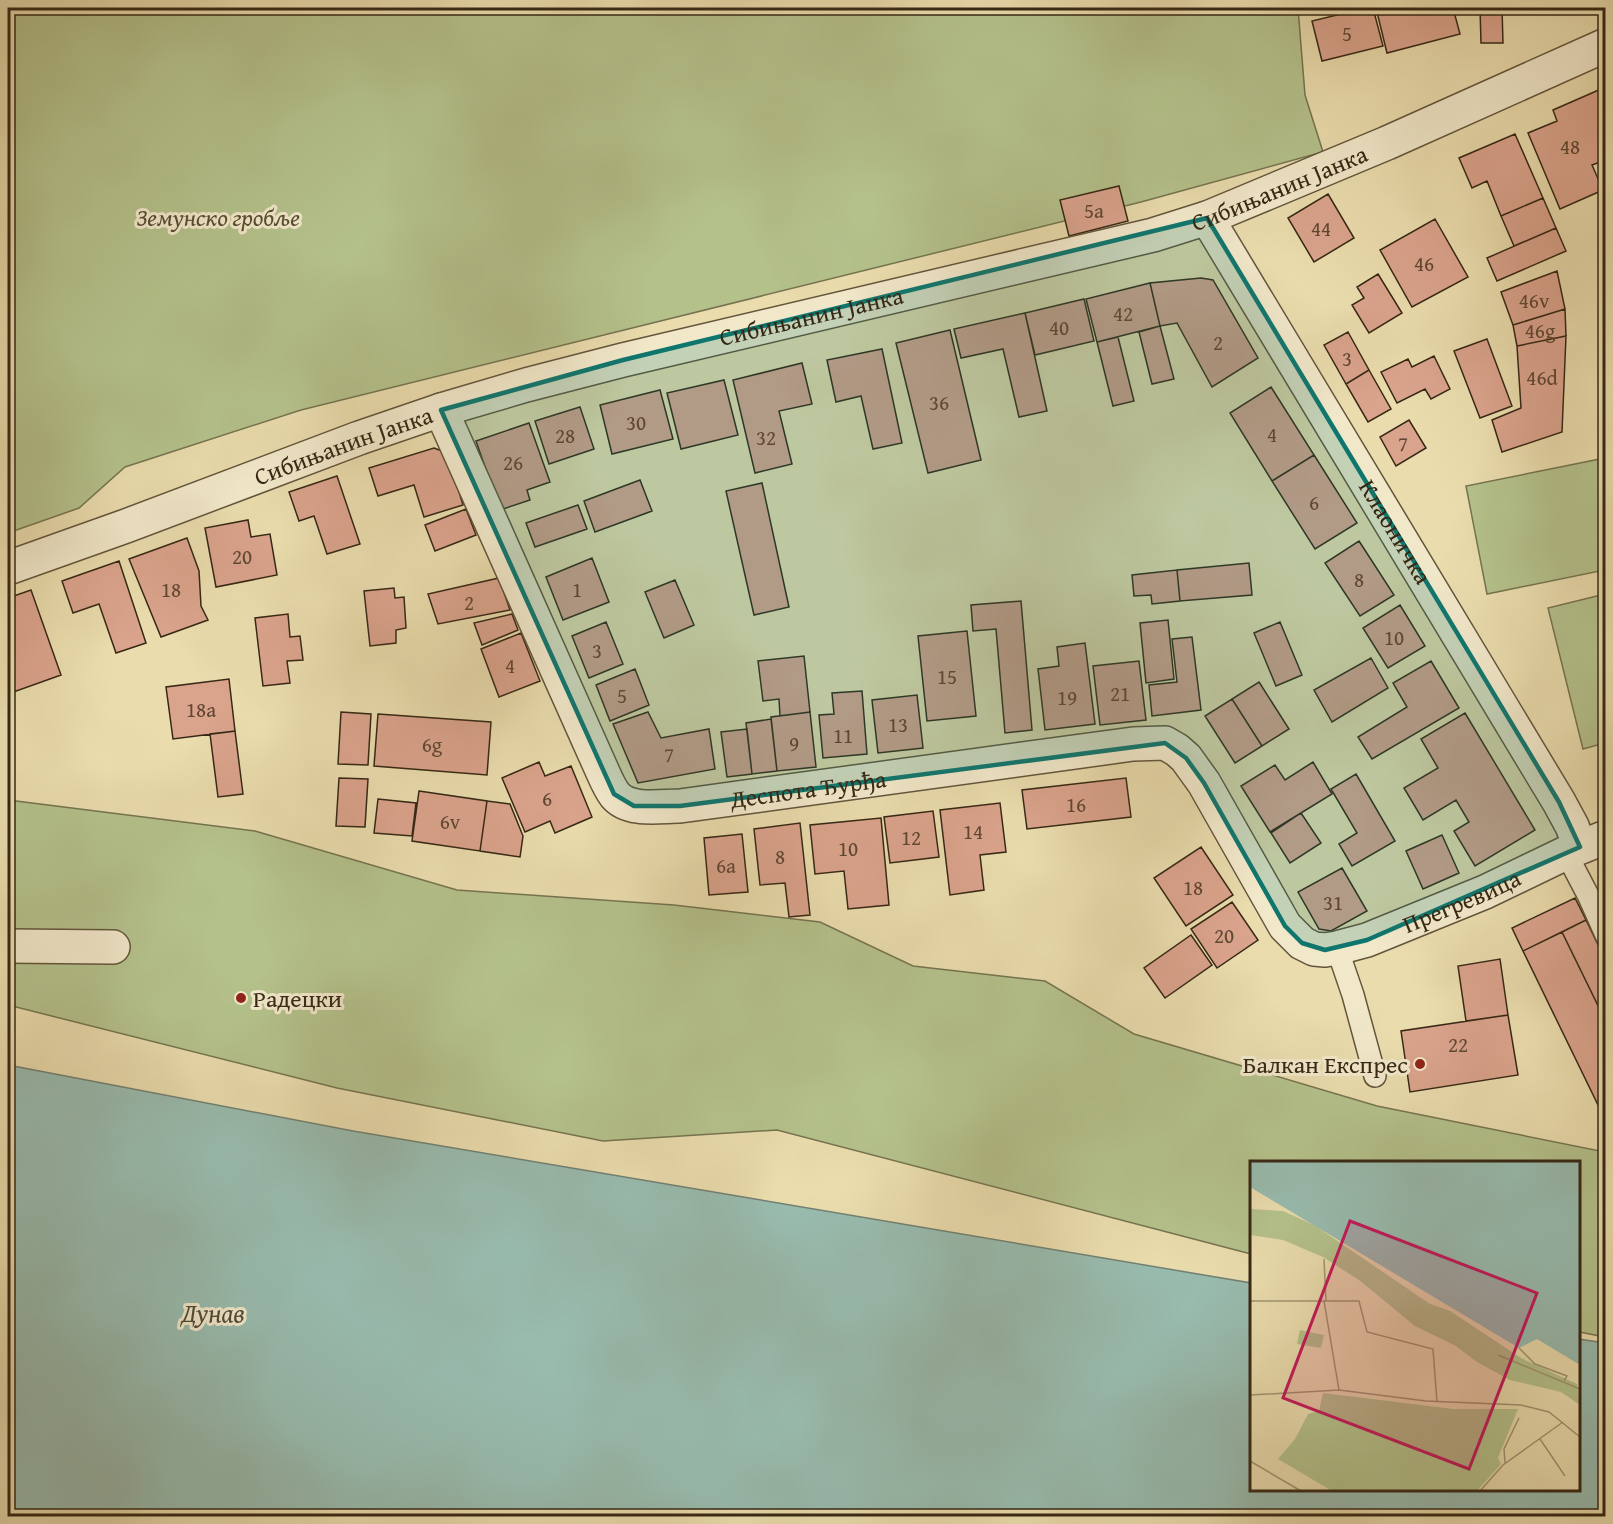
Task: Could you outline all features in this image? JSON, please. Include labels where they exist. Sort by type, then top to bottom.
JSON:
[{"type":"street","name":"Сибињанин Јанка","points":[[8,568],[359,438],[441,410],[526,385],[1153,235],[1207,218],[1387,143],[1605,45]]},
{"type":"street","name":"Клаоничка","points":[[1207,218],[1584,846]]},
{"type":"street","name":"Деспота Ђурђа","points":[[441,410],[601,768],[614,794],[621,801],[634,806],[680,806],[1133,744],[1165,743],[1186,758],[1204,783],[1285,926],[1302,943],[1325,949]]},
{"type":"street","name":"Прегревица","points":[[1325,949],[1367,940],[1485,892],[1584,846]]},
{"type":"street","points":[[8,946],[113,947]]},
{"type":"lane","points":[[1584,846],[1589,897],[1605,935]]},
{"type":"lane","points":[[1325,949],[1353,995],[1375,1076]]},
{"type":"highlighted area","points":[[1207,218],[1559,802],[1580,847],[1367,940],[1325,950],[1302,943],[1285,926],[1204,783],[1186,758],[1165,743],[680,806],[634,806],[614,794],[441,410],[623,360]]},
{"type":"green space","name":"Земунско гробље","points":[[8,8],[1298,8],[1305,95],[1323,152],[1141,202],[301,410],[125,467],[79,508],[8,533]]},
{"type":"green space","points":[[1605,458],[1605,570],[1487,594],[1466,486]]},
{"type":"green space","points":[[1605,594],[1605,743],[1583,749],[1548,608]]},
{"type":"green space","points":[[8,800],[255,831],[457,890],[674,905],[820,922],[913,966],[1045,981],[1134,1034],[1377,1106],[1605,1152],[1605,1337],[1580,1332],[1580,1161],[1250,1161],[1250,1254],[777,1130],[603,1141],[337,1088],[8,1005]]},
{"type":"water","name":"Дунав","points":[[8,1065],[353,1131],[1250,1283],[1250,1491],[1580,1491],[1580,1339],[1605,1343],[1605,1516],[8,1516]]},
{"type":"building","points":[[1373,8],[1383,46],[1322,61],[1312,21]]},
{"type":"building","points":[[1376,8],[1453,8],[1460,34],[1387,53]]},
{"type":"building","points":[[1480,8],[1502,8],[1503,43],[1481,43]]},
{"type":"building","points":[[1601,89],[1606,100],[1606,160],[1592,165],[1603,190],[1560,209],[1528,133],[1557,121],[1553,110]]},
{"type":"building","points":[[1515,134],[1543,198],[1501,216],[1487,181],[1472,188],[1459,158]]},
{"type":"building","points":[[1119,186],[1128,221],[1069,236],[1060,200]]},
{"type":"building","points":[[1328,194],[1354,238],[1314,262],[1288,218]]},
{"type":"building","points":[[1543,198],[1556,228],[1514,246],[1501,216]]},
{"type":"building","points":[[1435,219],[1468,277],[1412,307],[1380,250]]},
{"type":"building","points":[[1556,228],[1566,251],[1497,281],[1487,258]]},
{"type":"building","points":[[1557,271],[1565,309],[1513,325],[1501,292]]},
{"type":"building","points":[[1378,274],[1402,313],[1369,333],[1352,305],[1364,298],[1357,287]]},
{"type":"building","points":[[1201,278],[1213,280],[1258,358],[1212,387],[1177,323],[1160,326],[1150,283]]},
{"type":"building","points":[[1150,283],[1160,326],[1097,342],[1086,299]]},
{"type":"building","points":[[1084,299],[1094,341],[1035,355],[1025,313]]},
{"type":"building","points":[[1565,309],[1566,336],[1517,346],[1513,325]]},
{"type":"building","points":[[1025,313],[1047,411],[1019,417],[1003,349],[961,358],[954,329]]},
{"type":"building","points":[[1160,326],[1174,379],[1152,384],[1139,332]]},
{"type":"building","points":[[950,330],[981,460],[928,473],[896,343]]},
{"type":"building","points":[[1348,332],[1369,370],[1346,384],[1324,345]]},
{"type":"building","points":[[1566,336],[1562,432],[1502,452],[1492,420],[1521,408],[1517,346]]},
{"type":"building","points":[[1118,337],[1134,401],[1113,406],[1097,342]]},
{"type":"building","points":[[1487,339],[1512,406],[1480,418],[1454,351]]},
{"type":"building","points":[[882,349],[902,443],[873,449],[861,396],[836,402],[827,360]]},
{"type":"building","points":[[1434,356],[1450,389],[1431,399],[1425,389],[1397,403],[1381,372],[1408,359],[1412,367]]},
{"type":"building","points":[[802,363],[812,404],[779,411],[792,464],[755,473],[733,380]]},
{"type":"building","points":[[1369,370],[1391,409],[1368,422],[1346,384]]},
{"type":"building","points":[[724,380],[738,435],[681,449],[667,393]]},
{"type":"building","points":[[1271,387],[1314,455],[1272,481],[1230,413]]},
{"type":"building","points":[[660,390],[673,439],[612,454],[600,405]]},
{"type":"building","points":[[580,407],[594,449],[549,464],[535,421]]},
{"type":"building","points":[[1409,420],[1426,448],[1396,466],[1380,437]]},
{"type":"building","points":[[529,423],[550,482],[527,490],[530,500],[500,510],[476,441]]},
{"type":"building","points":[[434,448],[447,453],[463,505],[424,517],[414,485],[378,496],[369,468]]},
{"type":"building","points":[[1314,455],[1357,523],[1315,549],[1272,481]]},
{"type":"building","points":[[337,476],[360,544],[327,554],[314,516],[299,521],[289,492]]},
{"type":"building","points":[[640,480],[652,511],[595,532],[584,501]]},
{"type":"building","points":[[762,483],[789,607],[754,615],[726,491]]},
{"type":"building","points":[[578,505],[587,529],[535,547],[526,523]]},
{"type":"building","points":[[466,509],[476,535],[435,551],[425,525]]},
{"type":"building","points":[[248,520],[251,537],[270,534],[277,575],[216,587],[205,528]]},
{"type":"building","points":[[187,538],[199,571],[201,606],[208,620],[161,637],[129,559]]},
{"type":"building","points":[[1359,541],[1394,595],[1360,616],[1325,563]]},
{"type":"building","points":[[592,558],[609,602],[563,620],[546,577]]},
{"type":"building","points":[[119,561],[146,643],[116,653],[99,604],[73,613],[62,581]]},
{"type":"building","points":[[1249,563],[1252,595],[1180,601],[1177,570]]},
{"type":"building","points":[[1177,570],[1180,601],[1152,604],[1151,595],[1134,596],[1132,575]]},
{"type":"building","points":[[499,578],[510,610],[438,624],[428,594]]},
{"type":"building","points":[[675,580],[694,625],[664,638],[645,592]]},
{"type":"building","points":[[394,588],[395,598],[404,597],[406,628],[396,630],[396,643],[370,646],[364,591]]},
{"type":"building","points":[[31,590],[61,675],[8,694],[8,598]]},
{"type":"building","points":[[1021,601],[1032,730],[1005,733],[996,629],[973,631],[971,605]]},
{"type":"building","points":[[1400,605],[1425,646],[1388,668],[1363,628]]},
{"type":"building","points":[[288,614],[290,637],[300,636],[303,660],[287,661],[290,683],[263,686],[255,618]]},
{"type":"building","points":[[512,614],[518,630],[482,645],[474,623]]},
{"type":"building","points":[[1168,620],[1174,679],[1146,683],[1140,623]]},
{"type":"building","points":[[606,622],[623,664],[589,678],[572,636]]},
{"type":"building","points":[[1280,622],[1302,675],[1276,686],[1254,633]]},
{"type":"building","points":[[967,631],[976,716],[927,721],[918,636]]},
{"type":"building","points":[[521,633],[540,681],[499,697],[481,649]]},
{"type":"building","points":[[1192,637],[1201,710],[1152,716],[1149,685],[1177,682],[1172,639]]},
{"type":"building","points":[[1085,643],[1095,724],[1045,730],[1038,669],[1059,666],[1057,647]]},
{"type":"building","points":[[804,656],[810,712],[780,716],[779,699],[763,701],[758,661]]},
{"type":"building","points":[[1371,658],[1388,688],[1332,722],[1314,690]]},
{"type":"building","points":[[1139,661],[1146,720],[1100,725],[1093,666]]},
{"type":"building","points":[[1431,661],[1459,708],[1372,759],[1358,737],[1407,707],[1393,683]]},
{"type":"building","points":[[635,669],[649,705],[610,721],[596,685]]},
{"type":"building","points":[[229,679],[235,731],[173,739],[166,687]]},
{"type":"building","points":[[1259,682],[1289,729],[1262,746],[1232,699]]},
{"type":"building","points":[[862,691],[867,754],[823,758],[819,715],[834,714],[832,693]]},
{"type":"building","points":[[917,695],[923,748],[878,753],[872,700]]},
{"type":"building","points":[[1232,699],[1262,746],[1235,763],[1205,716]]},
{"type":"building","points":[[341,712],[371,714],[368,765],[338,764]]},
{"type":"building","points":[[648,712],[661,738],[709,729],[715,769],[638,783],[613,724]]},
{"type":"building","points":[[810,712],[816,767],[777,771],[771,717]]},
{"type":"building","points":[[1465,713],[1535,830],[1475,866],[1454,831],[1469,822],[1456,800],[1423,820],[1404,788],[1438,768],[1421,739]]},
{"type":"building","points":[[378,714],[491,722],[487,775],[374,766]]},
{"type":"building","points":[[771,719],[777,771],[752,774],[746,723]]},
{"type":"building","points":[[747,729],[752,774],[727,777],[721,732]]},
{"type":"building","points":[[235,731],[243,794],[218,797],[210,734]]},
{"type":"building","points":[[539,762],[545,776],[571,766],[592,817],[555,833],[550,821],[525,832],[502,778]]},
{"type":"building","points":[[1313,762],[1332,794],[1270,832],[1241,786],[1275,765],[1285,780]]},
{"type":"building","points":[[1356,774],[1395,841],[1352,866],[1339,844],[1357,833],[1331,789]]},
{"type":"building","points":[[339,778],[368,779],[365,827],[336,826]]},
{"type":"building","points":[[1126,778],[1131,817],[1027,829],[1022,790]]},
{"type":"building","points":[[419,791],[487,801],[480,851],[412,841]]},
{"type":"building","points":[[378,799],[416,803],[412,836],[374,833]]},
{"type":"building","points":[[487,801],[510,804],[523,836],[520,857],[480,851]]},
{"type":"building","points":[[1000,803],[1006,852],[980,855],[984,890],[950,895],[940,810]]},
{"type":"building","points":[[933,811],[939,857],[890,863],[884,817]]},
{"type":"building","points":[[1301,813],[1321,843],[1290,863],[1271,833]]},
{"type":"building","points":[[881,818],[889,905],[848,909],[844,871],[815,874],[810,825]]},
{"type":"building","points":[[800,823],[810,915],[789,917],[785,883],[760,885],[754,829]]},
{"type":"building","points":[[742,834],[748,892],[709,895],[704,838]]},
{"type":"building","points":[[1442,835],[1459,873],[1423,889],[1406,851]]},
{"type":"building","points":[[1201,847],[1233,895],[1186,926],[1154,878]]},
{"type":"building","points":[[1342,868],[1367,911],[1331,931],[1319,929],[1298,892]]},
{"type":"building","points":[[1575,898],[1586,920],[1523,951],[1512,928]]},
{"type":"building","points":[[1232,902],[1258,940],[1217,968],[1191,929]]},
{"type":"building","points":[[1586,920],[1606,961],[1606,1022],[1562,932]]},
{"type":"building","points":[[1562,932],[1606,1022],[1606,1104],[1599,1107],[1523,951]]},
{"type":"building","points":[[1191,935],[1212,965],[1165,998],[1144,968]]},
{"type":"building","points":[[1500,959],[1508,1015],[1466,1021],[1458,966]]},
{"type":"building","points":[[1508,1015],[1518,1075],[1410,1092],[1401,1031]]},
{"type":"place","name":"Радецки","points":[[241,998]]},
{"type":"place","name":"Балкан Експрес","points":[[1420,1064]]}]
